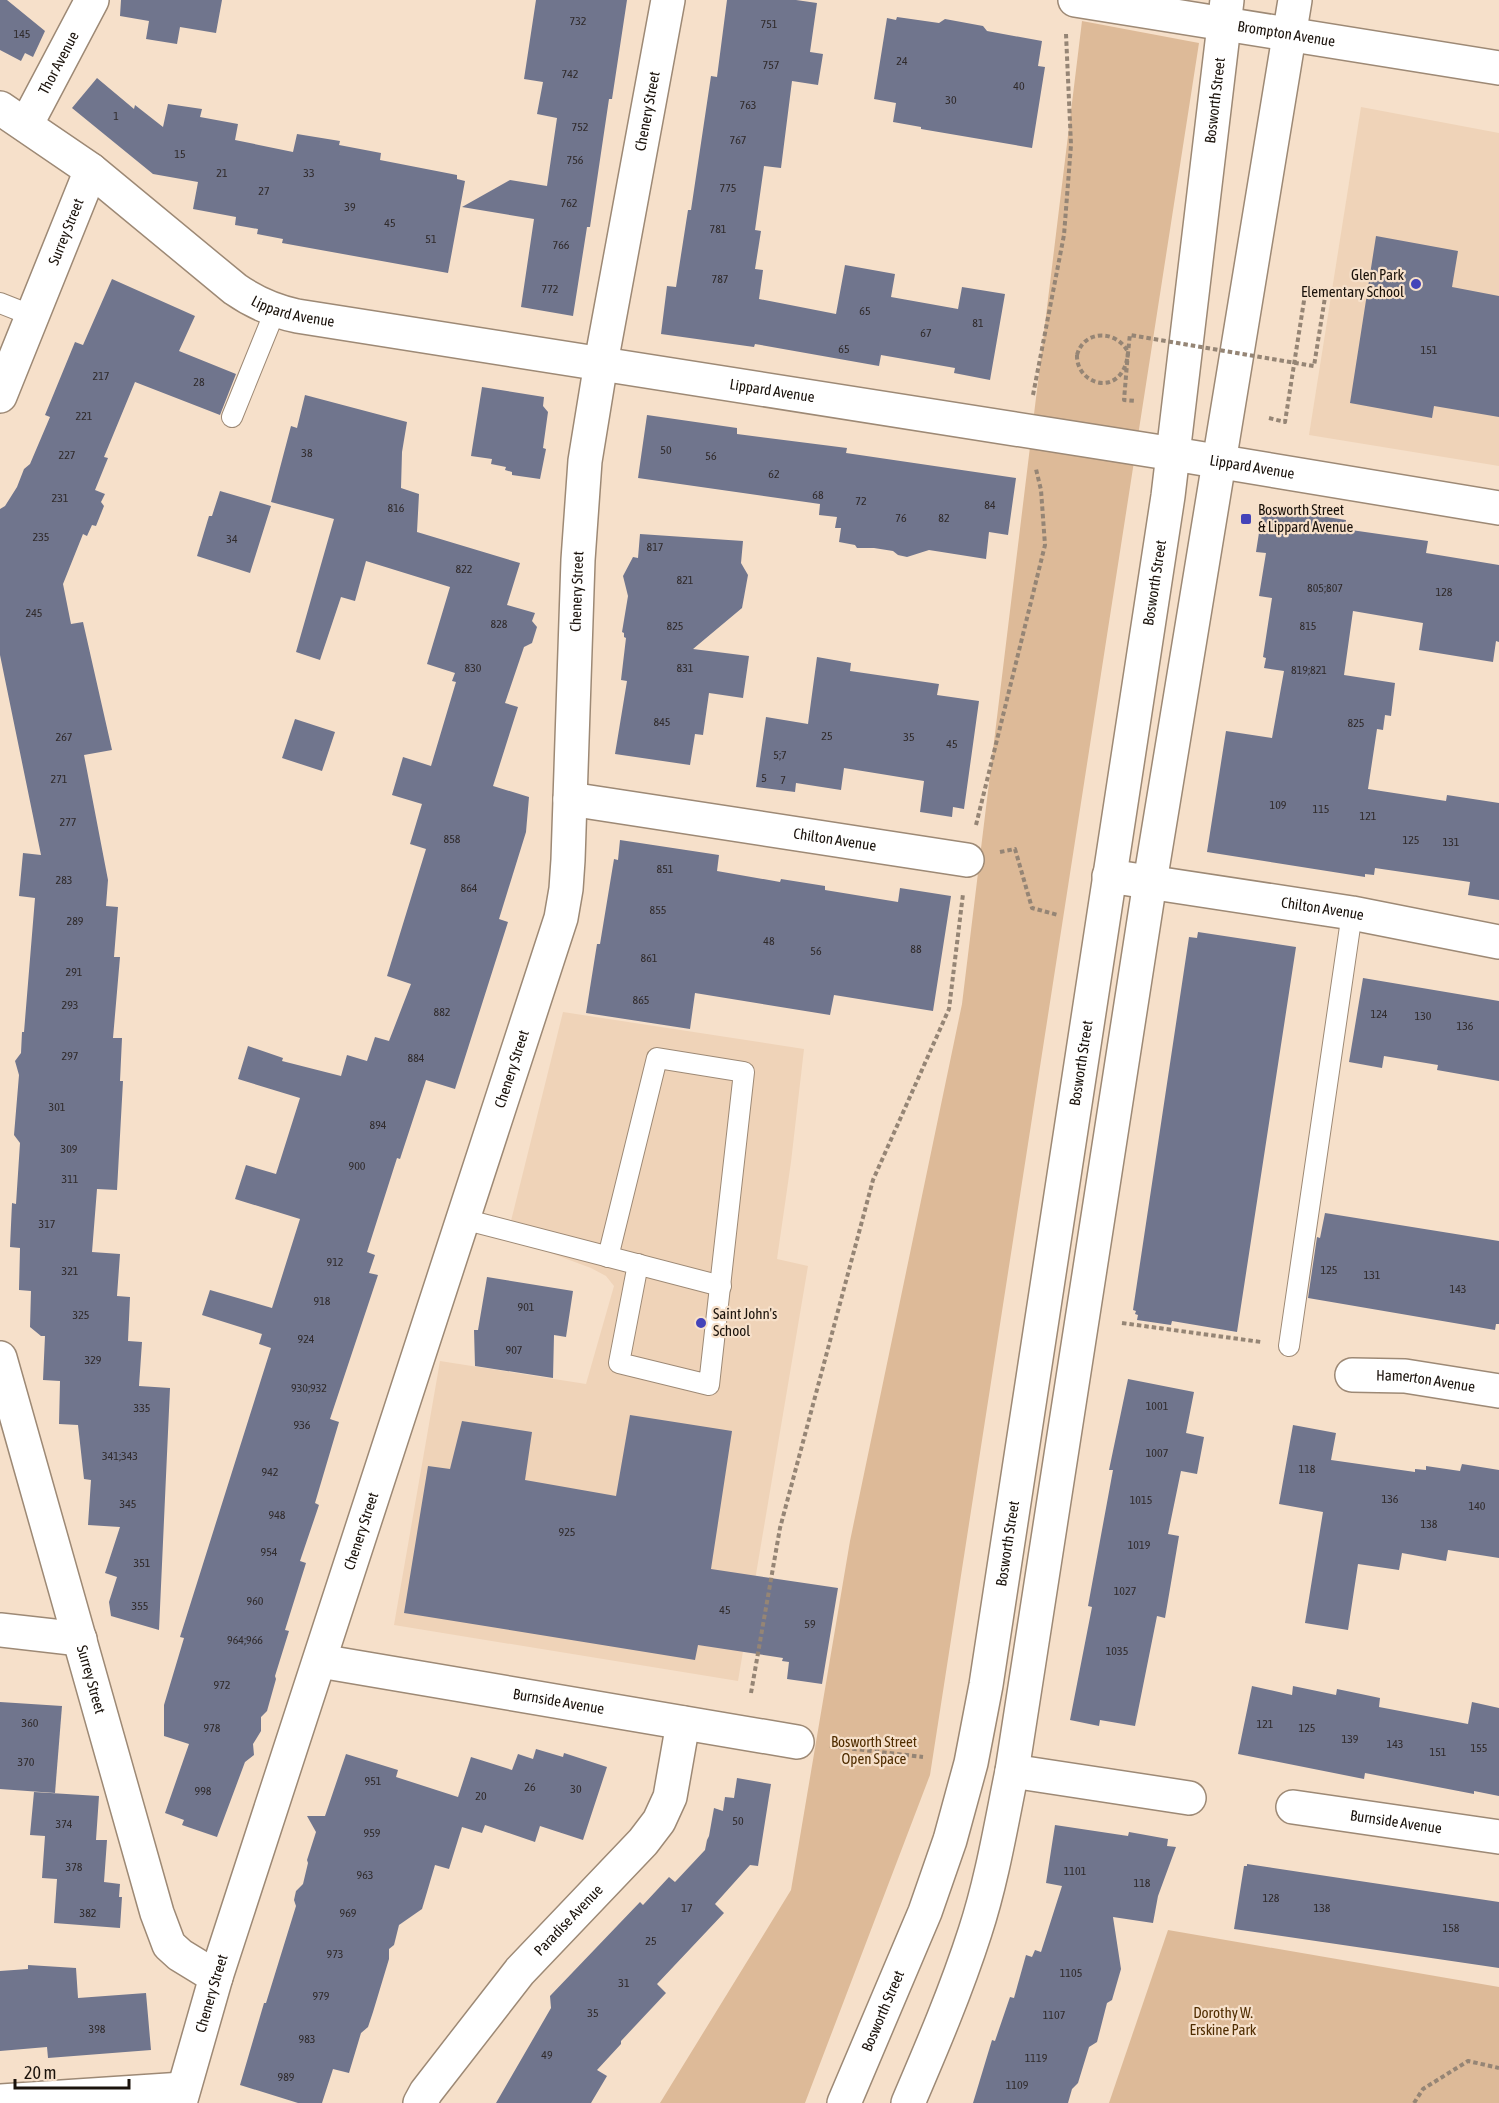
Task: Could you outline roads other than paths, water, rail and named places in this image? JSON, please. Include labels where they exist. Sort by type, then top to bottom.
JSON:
[{"type":"street","name":"Thor Avenue","points":[[13,117],[92,0]]},
{"type":"street","name":"Chenery Street","points":[[182,2096],[216,1977],[561,918],[566,889],[581,508],[585,461],[668,0]]},
{"type":"street","name":"Brompton Avenue","points":[[1075,0],[1225,12],[1290,35],[1499,68]]},
{"type":"street","points":[[908,2103],[950,2003],[976,1931],[995,1858],[1012,1771],[1150,882],[1295,0]]},
{"type":"street","name":"Bosworth Street","points":[[844,2103],[926,1912],[950,1840],[970,1763],[986,1685],[1173,454],[1225,12]]},
{"type":"street","points":[[13,117],[91,170]]},
{"type":"street","name":"Lippard Avenue","points":[[91,170],[235,290],[275,311],[1499,508]]},
{"type":"street","name":"Surrey Street","points":[[0,396],[91,170]]},
{"type":"street","name":"Chilton Avenue","points":[[570,799],[967,860]]},
{"type":"street","name":"Chilton Avenue","points":[[1109,876],[1352,914],[1499,942]]},
{"type":"street","name":"Surrey Street","points":[[0,1358],[156,1913],[169,1945],[180,1955],[216,1977]]},
{"type":"street","name":"Hamerton Avenue","points":[[1352,1375],[1405,1376],[1499,1391]]},
{"type":"street","points":[[0,1630],[80,1639]]},
{"type":"street","name":"Burnside Avenue","points":[[320,1661],[797,1742]]},
{"type":"street","name":"Paradise Avenue","points":[[420,2103],[520,1971],[643,1842],[659,1821],[670,1797],[682,1723]]},
{"type":"street","points":[[1012,1771],[1189,1798]]},
{"type":"street","name":"Burnside Avenue","points":[[1293,1806],[1499,1837]]},
{"type":"street","points":[[0,2101],[182,2096]]},
{"type":"lane","points":[[0,303],[33,316]]},
{"type":"lane","points":[[232,417],[275,311]]},
{"type":"lane","points":[[1289,1346],[1352,914]]},
{"type":"lane","points":[[608,1257],[657,1058],[744,1072],[709,1385],[619,1363],[638,1264]]},
{"type":"lane","points":[[463,1219],[721,1286]]},
{"type":"place","name":"Glen Park Elementary School","points":[[1416,284]]},
{"type":"place","name":"Bosworth Street & Lippard Avenue","points":[[1246,519]]},
{"type":"place","name":"Saint John's School","points":[[701,1323]]},
{"type":"park label","name":"Bosworth Street Open Space","points":[[874,1750]]},
{"type":"park label","name":"Dorothy W. Erskine Park","points":[[1223,2022]]}]
